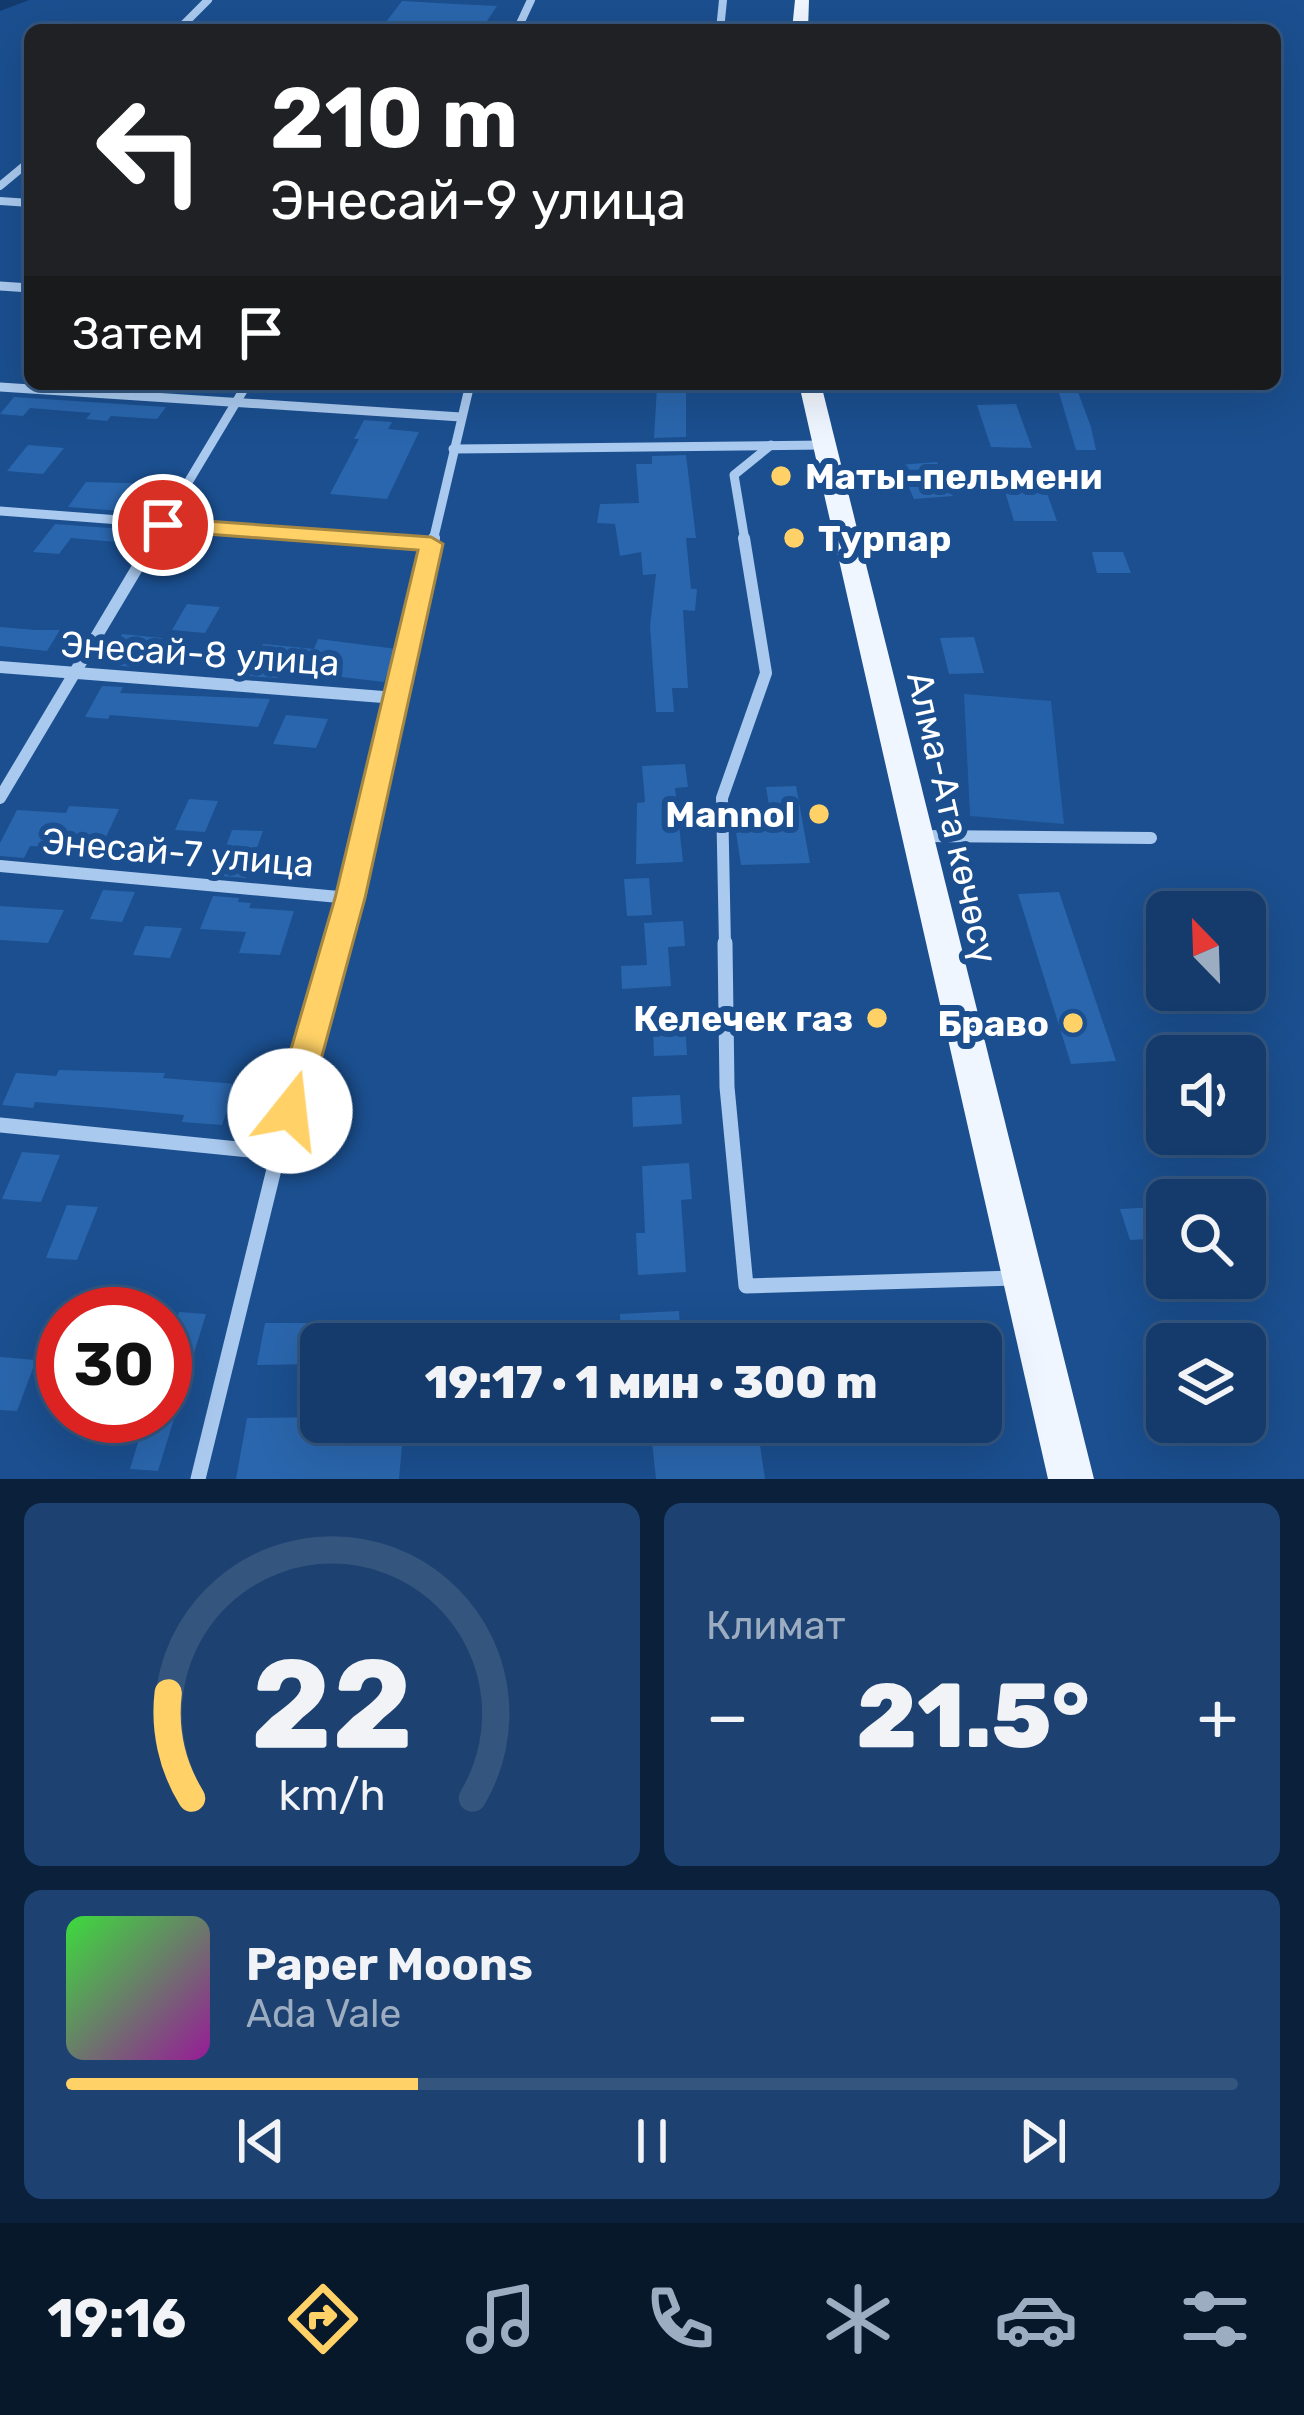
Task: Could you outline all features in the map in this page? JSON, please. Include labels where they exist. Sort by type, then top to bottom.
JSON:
[{"type":"main road","name":"Алма-Ата көчөсү","points":[[811,390],[1071,1479]]},
{"type":"street","points":[[184,24],[208,0]]},
{"type":"street","points":[[520,0],[531,0]]},
{"type":"street","points":[[0,186],[24,166]]},
{"type":"street","points":[[44,390],[461,417]]},
{"type":"street","points":[[0,798],[244,390]]},
{"type":"street","points":[[198,1479],[278,1153],[350,898],[468,390]]},
{"type":"street","points":[[453,449],[824,445]]},
{"type":"street","points":[[771,446],[734,475],[766,673],[722,798],[727,1087],[746,1286],[1023,1277]]},
{"type":"street","points":[[0,511],[431,544]]},
{"type":"street","name":"Энесай-8 улица","points":[[0,667],[396,698]]},
{"type":"street","points":[[918,836],[1151,838]]},
{"type":"street","name":"Энесай-7 улица","points":[[0,866],[350,898]]},
{"type":"street","points":[[0,1125],[278,1153]]},
{"type":"shaded area","points":[[964,694],[1051,701],[1064,824],[970,816]]},
{"type":"building","points":[[402,1],[497,6],[485,24],[386,22]]},
{"type":"building","points":[[657,390],[686,390],[686,437],[654,438]]},
{"type":"building","points":[[1078,392],[1096,450],[1076,450],[1059,393]]},
{"type":"building","points":[[14,397],[166,407],[157,419],[111,416],[107,421],[86,419],[91,413],[30,408],[23,416],[0,414]]},
{"type":"building","points":[[1016,404],[1032,448],[991,447],[977,405]]},
{"type":"building","points":[[364,420],[392,422],[388,429],[419,432],[387,499],[330,494]]},
{"type":"building","points":[[28,445],[64,448],[43,474],[7,471]]},
{"type":"building","points":[[686,455],[696,538],[686,538],[691,589],[697,589],[695,611],[683,610],[688,688],[672,688],[674,712],[656,712],[650,626],[656,574],[643,575],[641,552],[620,556],[615,524],[597,523],[600,504],[639,503],[636,464],[652,464],[652,456]]},
{"type":"building","points":[[937,462],[953,496],[914,499],[899,465]]},
{"type":"building","points":[[1001,479],[1043,482],[1057,521],[1014,521]]},
{"type":"building","points":[[86,482],[165,486],[148,513],[68,507]]},
{"type":"building","points":[[55,524],[137,530],[128,543],[71,538],[59,554],[33,552]]},
{"type":"building","points":[[1092,552],[1123,552],[1131,573],[1097,573]]},
{"type":"building","points":[[187,604],[220,607],[205,633],[172,630]]},
{"type":"building","points":[[0,627],[60,630],[47,651],[0,646]]},
{"type":"building","points":[[122,634],[162,638],[151,656],[139,655],[133,667],[112,665],[119,653],[111,652]]},
{"type":"building","points":[[974,637],[984,673],[949,674],[940,638]]},
{"type":"building","points":[[318,639],[397,649],[384,682],[281,670],[278,678],[247,676],[263,644],[314,649]]},
{"type":"building","points":[[102,686],[123,687],[120,693],[270,699],[258,727],[85,717]]},
{"type":"building","points":[[286,715],[328,719],[316,748],[273,744]]},
{"type":"building","points":[[685,764],[688,787],[675,788],[683,862],[636,864],[637,803],[645,802],[642,766]]},
{"type":"building","points":[[796,786],[810,863],[741,865],[736,832],[773,830],[766,787]]},
{"type":"building","points":[[189,799],[218,801],[205,832],[175,830]]},
{"type":"building","points":[[69,806],[119,809],[100,850],[30,846],[24,858],[0,856],[0,843],[17,810],[66,813]]},
{"type":"building","points":[[232,830],[263,831],[246,878],[221,876],[224,868],[218,868]]},
{"type":"building","points":[[649,878],[652,915],[627,916],[624,879]]},
{"type":"building","points":[[103,890],[135,892],[122,922],[90,919]]},
{"type":"building","points":[[1059,892],[1116,1061],[1071,1064],[1018,894]]},
{"type":"building","points":[[213,896],[239,898],[238,902],[251,903],[249,908],[294,911],[280,955],[239,953],[246,932],[200,929]]},
{"type":"building","points":[[0,906],[64,910],[48,943],[0,940]]},
{"type":"building","points":[[683,921],[685,946],[668,947],[671,986],[622,989],[621,966],[647,965],[644,923]]},
{"type":"building","points":[[145,926],[182,928],[170,958],[133,955]]},
{"type":"building","points":[[685,1024],[687,1055],[654,1056],[653,1026]]},
{"type":"building","points":[[59,1070],[165,1073],[163,1078],[236,1084],[222,1125],[182,1122],[184,1115],[111,1108],[35,1102],[33,1108],[2,1105],[16,1073],[56,1076]]},
{"type":"building","points":[[680,1095],[682,1124],[633,1127],[632,1097]]},
{"type":"building","points":[[22,1152],[60,1155],[41,1202],[2,1199]]},
{"type":"building","points":[[689,1163],[692,1199],[681,1200],[686,1272],[638,1275],[636,1233],[645,1233],[642,1166]]},
{"type":"building","points":[[67,1205],[98,1207],[77,1260],[46,1258]]},
{"type":"building","points":[[1146,1208],[1146,1239],[1130,1240],[1120,1209]]},
{"type":"building","points":[[679,1311],[680,1323],[620,1323],[620,1314]]},
{"type":"building","points":[[192,1313],[206,1314],[192,1360]]},
{"type":"building","points":[[265,1323],[300,1323],[300,1364],[257,1365]]},
{"type":"building","points":[[0,1357],[36,1360],[17,1411],[0,1410]]},
{"type":"building","points":[[300,1417],[300,1443],[402,1443],[399,1479],[236,1479],[247,1418]]},
{"type":"building","points":[[138,1443],[167,1443],[158,1471],[130,1469]]},
{"type":"building","points":[[652,1443],[760,1443],[765,1479],[656,1479]]},
{"type":"waterway","points":[[0,5],[19,0]]},
{"type":"place","name":"Маты-пельмени","points":[[781,476]]},
{"type":"place","name":"Турпар","points":[[794,538]]},
{"type":"place","name":"Mannol","points":[[819,814]]},
{"type":"place","name":"Келечек газ","points":[[877,1018]]},
{"type":"place","name":"Браво","points":[[1073,1023]]},
{"type":"route","points":[[163,525],[431,544],[350,898],[290,1111]]}]
